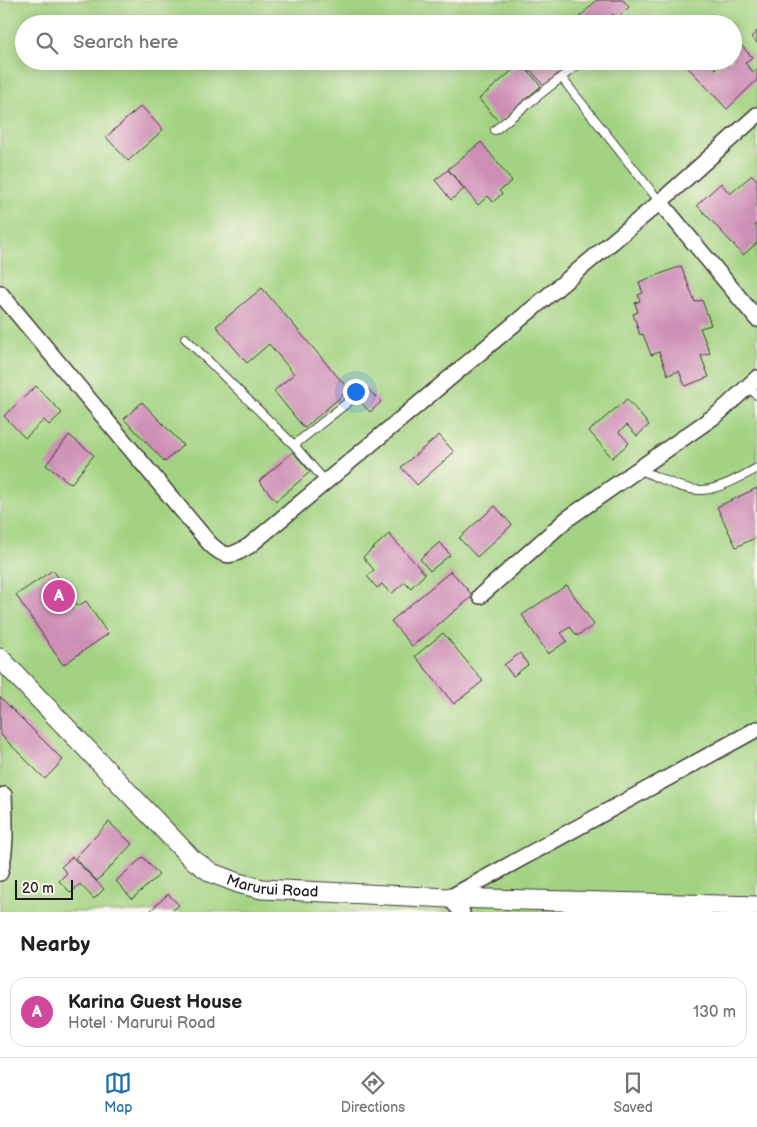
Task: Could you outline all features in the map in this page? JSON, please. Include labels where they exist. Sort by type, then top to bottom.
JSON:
[{"type":"street","points":[[0,292],[210,544],[220,554],[233,555],[249,546],[324,481],[660,202],[757,115]]},
{"type":"street","points":[[660,202],[757,318]]},
{"type":"street","points":[[480,596],[567,520],[640,470],[754,387]]},
{"type":"street","name":"Marurui Road","points":[[0,658],[176,845],[212,873],[238,883],[262,889],[456,905],[757,906]]},
{"type":"street","points":[[456,905],[757,729]]},
{"type":"street","points":[[0,873],[6,838],[4,795]]},
{"type":"lane","points":[[494,130],[570,70]]},
{"type":"lane","points":[[561,77],[660,202]]},
{"type":"lane","points":[[185,338],[294,445],[324,481]]},
{"type":"lane","points":[[294,445],[357,395]]},
{"type":"lane","points":[[640,470],[683,487],[702,490],[725,484],[757,468]]},
{"type":"green space","points":[[0,0],[757,0],[757,912],[0,912]]},
{"type":"building","points":[[597,0],[623,0],[629,7],[621,15],[581,15]]},
{"type":"building","points":[[757,31],[757,43],[751,37]]},
{"type":"building","points":[[742,46],[752,57],[745,63],[753,72],[757,69],[757,80],[727,109],[690,70],[742,70]]},
{"type":"building","points":[[513,70],[527,70],[541,86],[499,122],[479,99]]},
{"type":"building","points":[[531,70],[563,70],[544,86]]},
{"type":"building","points":[[141,106],[163,130],[128,161],[106,137]]},
{"type":"building","points":[[481,142],[512,181],[499,191],[502,194],[493,202],[488,196],[478,205],[448,169]]},
{"type":"building","points":[[448,170],[464,189],[451,200],[435,180]]},
{"type":"building","points":[[752,175],[757,180],[757,223],[755,225],[757,228],[757,243],[743,255],[697,205],[721,183],[730,194]]},
{"type":"building","points":[[681,266],[695,302],[702,300],[711,325],[700,328],[710,353],[701,356],[709,377],[685,386],[679,371],[668,375],[659,352],[651,355],[643,334],[640,335],[633,314],[638,312],[635,303],[640,301],[638,295],[643,293],[639,282]]},
{"type":"building","points":[[262,288],[349,390],[304,428],[274,391],[294,374],[269,344],[247,363],[216,326]]},
{"type":"building","points":[[36,386],[62,413],[49,425],[44,420],[25,438],[4,416]]},
{"type":"building","points":[[367,388],[381,402],[370,412],[357,398]]},
{"type":"building","points":[[627,399],[649,425],[637,436],[627,425],[619,432],[629,443],[612,458],[589,431]]},
{"type":"building","points":[[142,402],[183,445],[165,462],[124,419]]},
{"type":"building","points":[[69,435],[94,455],[71,484],[46,465]]},
{"type":"building","points":[[439,435],[454,452],[417,485],[401,467]]},
{"type":"building","points":[[293,452],[310,472],[276,501],[259,481]]},
{"type":"building","points":[[757,488],[757,537],[736,547],[717,507]]},
{"type":"building","points":[[495,506],[512,525],[477,557],[459,538]]},
{"type":"building","points":[[389,534],[425,574],[411,588],[405,582],[391,594],[382,584],[377,588],[367,576],[374,570],[363,557]]},
{"type":"building","points":[[440,542],[450,555],[430,571],[420,559]]},
{"type":"building","points":[[53,570],[78,606],[86,601],[108,634],[63,665],[16,595]]},
{"type":"building","points":[[451,571],[473,596],[412,646],[391,621]]},
{"type":"building","points":[[567,585],[594,625],[577,636],[570,627],[561,633],[567,641],[548,654],[522,615]]},
{"type":"building","points":[[443,633],[483,681],[454,704],[415,656]]},
{"type":"building","points":[[520,653],[528,665],[513,676],[504,665]]},
{"type":"building","points":[[0,697],[63,760],[45,779],[0,734]]},
{"type":"building","points":[[109,822],[132,844],[97,881],[75,858]]},
{"type":"building","points":[[72,857],[104,889],[94,899],[80,884],[71,893],[59,881],[67,873],[61,867]]},
{"type":"building","points":[[143,857],[159,875],[132,899],[116,881]]},
{"type":"building","points":[[168,894],[179,905],[171,912],[149,912]]},
{"type":"place","name":"Karina Guest House","points":[[59,596]]}]
